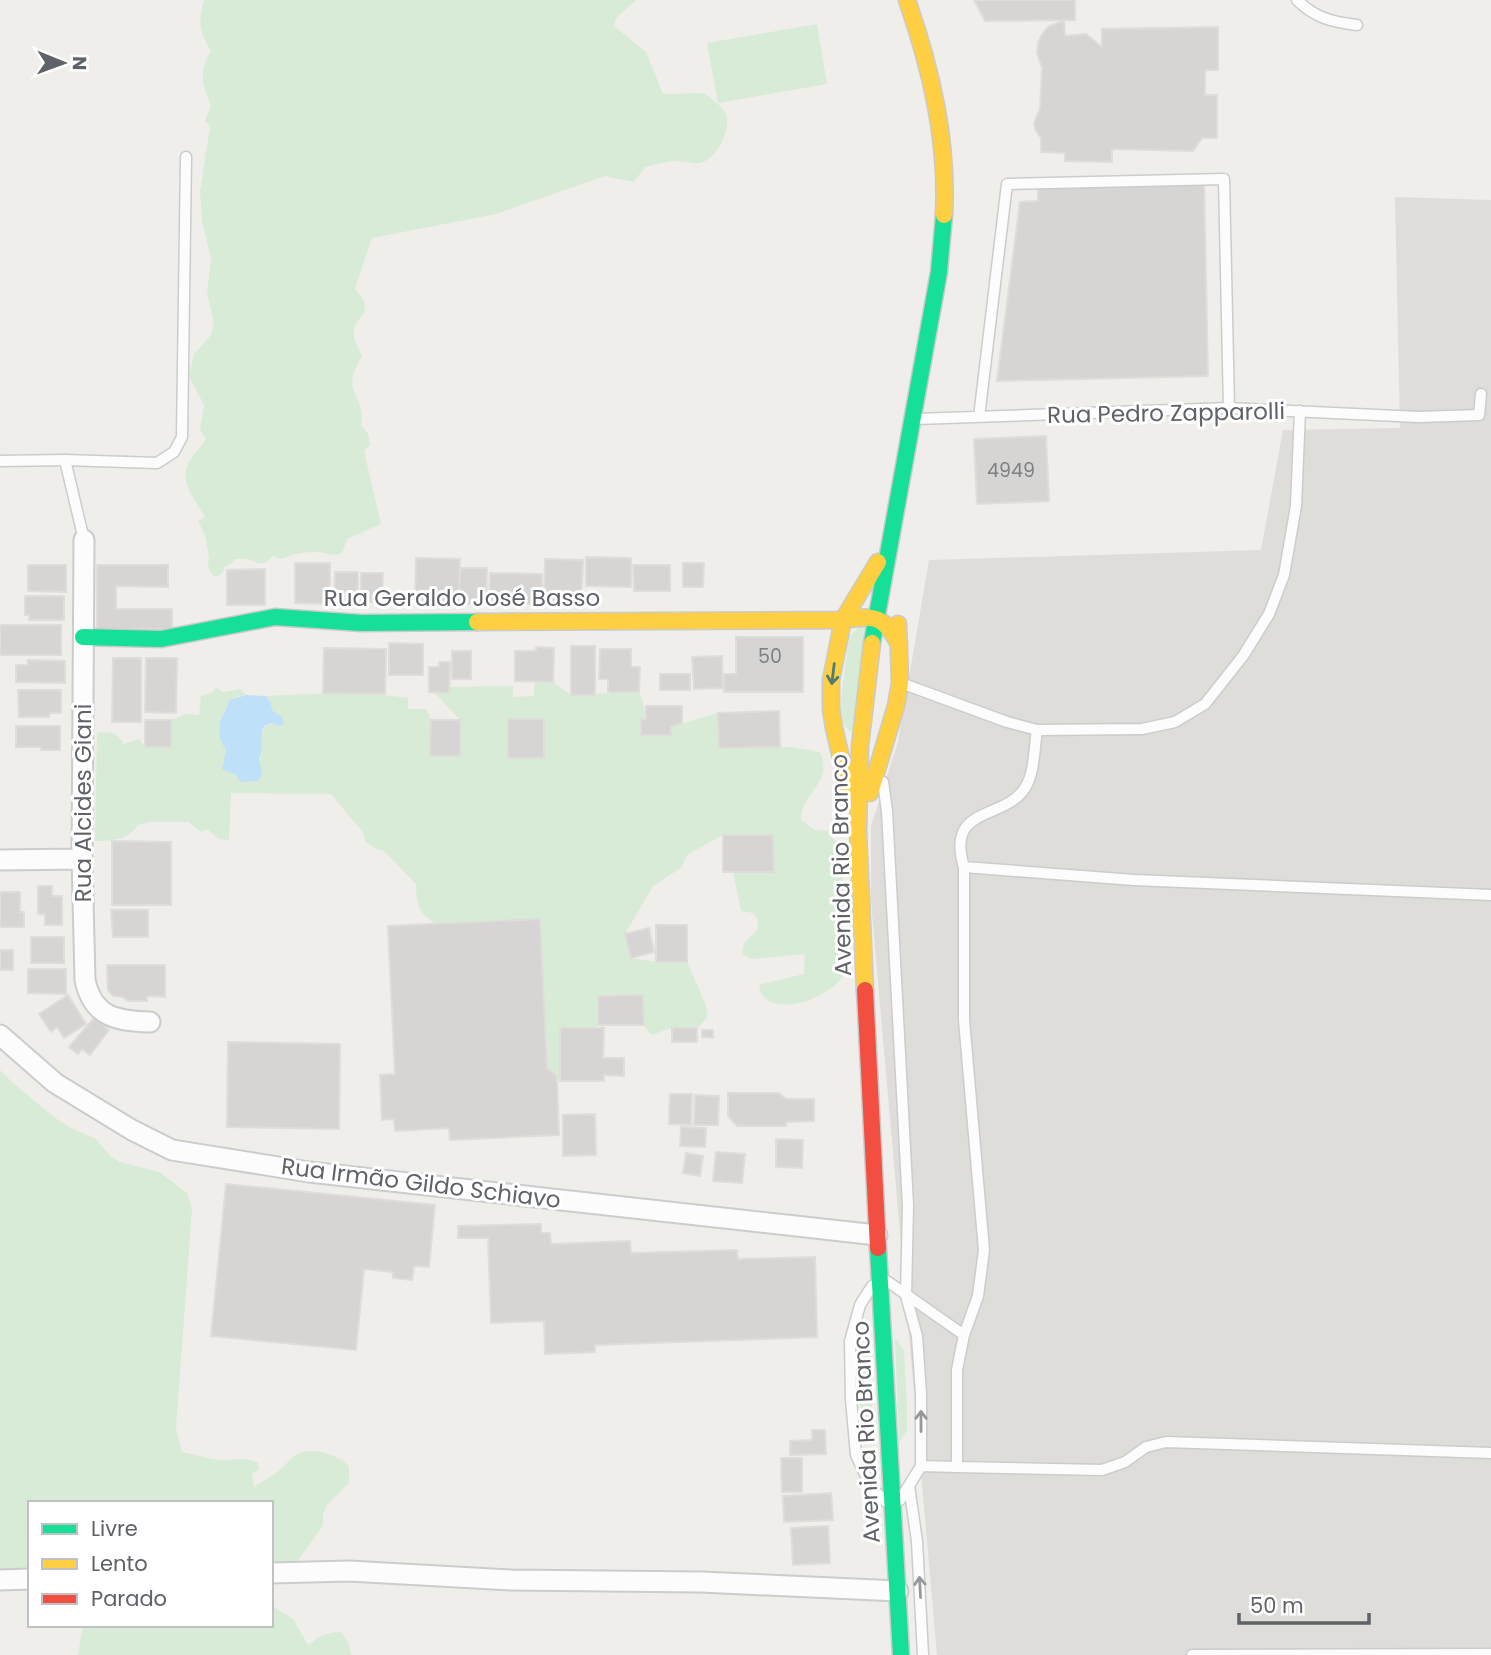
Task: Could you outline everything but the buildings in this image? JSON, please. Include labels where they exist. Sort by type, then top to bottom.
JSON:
[{"type":"main road","name":"Avenida Rio Branco","points":[[901,1655],[879,1276],[858,831],[860,746],[875,617],[939,272],[944,224],[945,181],[940,124],[920,33],[907,0]]},
{"type":"main road","points":[[858,831],[834,729],[831,680],[844,620],[889,541]]},
{"type":"main road","points":[[858,831],[896,706],[900,683],[889,541]]},
{"type":"main road","name":"Rua Geraldo José Basso","points":[[83,637],[161,639],[275,617],[361,624],[844,620],[861,616],[875,617]]},
{"type":"main road","points":[[875,617],[889,624],[899,644]]},
{"type":"main road","points":[[834,729],[843,740],[860,746],[887,732]]},
{"type":"street","name":"Rua Alcides Giani","points":[[84,540],[82,859],[85,980],[87,990],[98,1006],[112,1017],[120,1021],[150,1022]]},
{"type":"street","points":[[0,860],[82,859]]},
{"type":"street","name":"Rua Irmão Gildo Schiavo","points":[[0,1035],[55,1083],[132,1130],[172,1150],[309,1172],[877,1235]]},
{"type":"street","points":[[273,1573],[349,1572],[511,1580],[701,1582],[898,1591]]},
{"type":"street","points":[[0,1580],[28,1579]]},
{"type":"lane","points":[[1297,0],[1308,12],[1328,21],[1357,25]]},
{"type":"lane","points":[[0,461],[157,463],[174,452],[182,437],[186,157]]},
{"type":"lane","points":[[979,416],[1007,184],[1224,179],[1228,408]]},
{"type":"lane","name":"Rua Pedro Zapparolli","points":[[912,419],[1228,408],[1419,417],[1479,415],[1481,394]]},
{"type":"lane","points":[[900,683],[1007,722],[1037,730],[1142,729],[1175,722],[1205,705],[1269,614],[1284,575],[1296,506],[1300,411]]},
{"type":"lane","points":[[65,460],[84,540]]},
{"type":"lane","points":[[957,1467],[957,1370],[964,1335],[978,1296],[984,1250],[964,1020],[964,867],[958,850],[959,840],[974,820],[1012,799],[1024,789],[1031,772],[1037,730]]},
{"type":"lane","points":[[880,757],[887,811],[908,1205],[906,1296],[917,1336],[921,1394],[921,1466],[893,1509],[871,1487],[856,1455],[850,1341],[860,1305],[879,1276],[906,1296],[964,1335]]},
{"type":"lane","points":[[964,867],[1134,880],[1491,895]]},
{"type":"lane","points":[[921,1466],[1102,1470],[1125,1462],[1146,1447],[1166,1442],[1491,1453]]},
{"type":"lane","points":[[909,1486],[917,1541],[923,1655]]},
{"type":"lane","points":[[1192,1655],[1491,1654]]},
{"type":"shaded area","points":[[1395,197],[1491,200],[1491,1655],[937,1655],[871,902],[871,826],[898,742],[929,560],[1261,550],[1283,430],[1400,428]]},
{"type":"green space","points":[[204,0],[636,0],[616,18],[614,26],[646,52],[663,94],[704,93],[723,109],[727,119],[722,142],[706,161],[657,164],[645,167],[634,182],[605,176],[496,214],[372,238],[355,289],[365,304],[365,309],[355,327],[355,339],[362,356],[355,369],[353,387],[362,414],[361,425],[368,434],[370,445],[364,451],[381,524],[347,539],[342,553],[339,554],[306,552],[282,559],[273,556],[260,564],[246,559],[235,559],[225,566],[218,576],[213,576],[208,567],[205,535],[198,521],[205,517],[186,480],[188,464],[206,438],[200,430],[204,405],[189,376],[194,354],[211,335],[214,323],[207,293],[211,258],[202,221],[200,192],[210,127],[205,120],[211,106],[203,78],[204,66],[211,51],[201,27]]},
{"type":"green space","points":[[817,24],[827,84],[718,103],[707,43]]},
{"type":"green space","points":[[866,620],[854,735],[844,725],[840,707],[849,637]]},
{"type":"green space","points":[[535,681],[553,682],[571,695],[639,692],[645,714],[642,735],[671,735],[671,727],[718,713],[720,748],[791,747],[820,752],[823,772],[802,810],[801,820],[815,830],[827,831],[842,845],[846,963],[839,981],[829,990],[801,1002],[786,1005],[773,1003],[764,997],[759,985],[804,974],[805,954],[752,959],[743,955],[743,946],[757,930],[758,920],[753,913],[741,911],[733,872],[774,871],[773,835],[723,835],[687,855],[681,868],[653,886],[625,934],[631,958],[656,962],[687,962],[706,1005],[707,1018],[697,1028],[672,1028],[651,1035],[644,1025],[643,995],[598,996],[597,1028],[560,1028],[560,1081],[547,1068],[540,919],[436,924],[419,907],[416,884],[383,850],[366,842],[362,831],[331,794],[231,793],[229,840],[219,839],[207,829],[201,832],[188,822],[150,822],[138,825],[130,834],[119,839],[95,841],[97,733],[113,733],[124,744],[139,739],[145,747],[171,747],[171,720],[186,714],[199,715],[201,696],[216,688],[223,692],[240,689],[246,695],[236,697],[228,703],[220,720],[220,736],[226,749],[222,768],[248,781],[258,781],[263,732],[265,726],[274,723],[277,714],[272,710],[266,696],[355,694],[408,698],[408,709],[426,709],[431,720],[430,756],[459,756],[460,720],[435,693],[449,693],[449,687],[513,686],[513,697],[534,696]]},
{"type":"green space","points":[[0,1070],[54,1117],[96,1139],[110,1156],[120,1162],[159,1172],[187,1193],[192,1209],[176,1428],[182,1452],[217,1460],[242,1459],[258,1463],[259,1470],[252,1474],[254,1487],[279,1471],[296,1455],[318,1451],[338,1458],[349,1466],[349,1483],[327,1505],[323,1525],[295,1565],[273,1570],[273,1501],[28,1501],[28,1574],[0,1575]]},
{"type":"green space","points":[[895,1338],[904,1350],[907,1407],[907,1430],[899,1442]]},
{"type":"green space","points":[[869,1339],[873,1442],[864,1431],[859,1395],[862,1356]]},
{"type":"green space","points":[[273,1607],[293,1619],[308,1645],[323,1636],[341,1632],[349,1644],[351,1655],[78,1655],[83,1627],[273,1627]]},
{"type":"water","points":[[246,695],[266,696],[272,710],[282,717],[284,724],[278,726],[272,723],[264,726],[259,758],[262,775],[258,781],[241,782],[236,775],[222,769],[226,749],[221,740],[219,725],[229,700]]},
{"type":"traffic: fast","points":[[872,643],[939,272],[944,215]]},
{"type":"traffic: fast","points":[[83,637],[161,639],[275,617],[361,623],[477,622]]},
{"type":"traffic: fast","points":[[878,1248],[901,1655]]},
{"type":"traffic: slow","points":[[907,0],[936,106],[945,187],[944,215]]},
{"type":"traffic: slow","points":[[849,792],[834,728],[831,680],[843,620],[878,562]]},
{"type":"traffic: slow","points":[[477,622],[870,618],[877,619],[888,627],[899,644]]},
{"type":"traffic: slow","points":[[870,793],[896,706],[900,683],[898,624]]},
{"type":"traffic: slow","points":[[865,990],[858,831],[860,746],[872,643]]},
{"type":"traffic: jam","points":[[865,990],[878,1248]]}]
